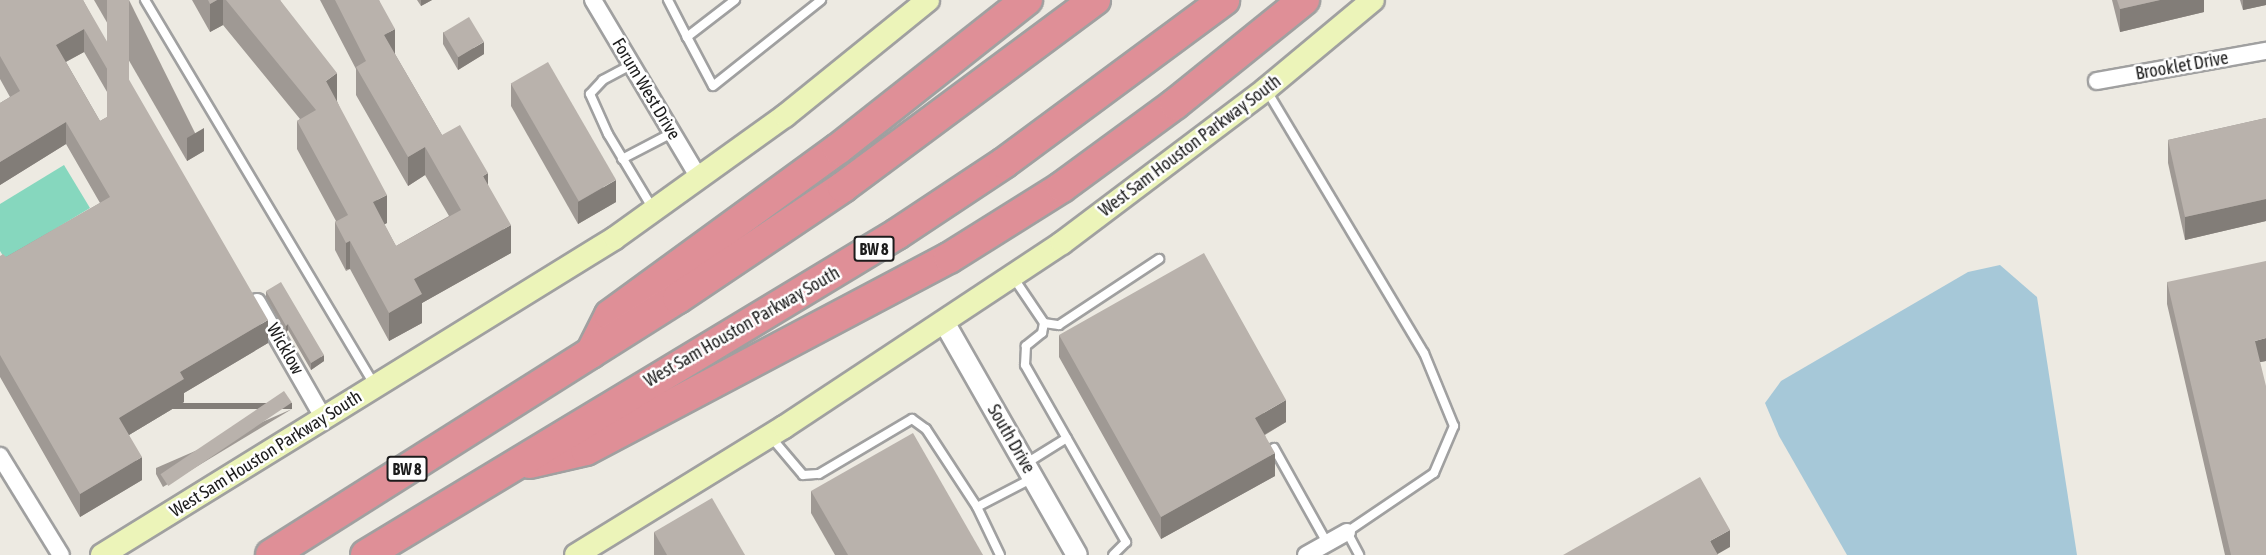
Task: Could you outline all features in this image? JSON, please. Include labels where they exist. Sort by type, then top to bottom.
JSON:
[{"type":"highway","points":[[591,353],[610,315],[838,149],[1027,0]]},
{"type":"highway","name":"BW 8","points":[[271,555],[591,353],[843,187],[1095,0]]},
{"type":"highway","name":"West Sam Houston Parkway South","points":[[366,555],[626,395],[733,337],[897,234],[1004,164],[1224,0]]},
{"type":"highway","points":[[504,469],[586,450],[868,303],[1062,187],[1175,104],[1304,0]]},
{"type":"main road","name":"West Sam Houston Parkway South","points":[[102,555],[324,419],[654,210],[785,116],[928,0]]},
{"type":"main road","name":"West Sam Houston Parkway South","points":[[576,555],[770,436],[1012,276],[1266,89],[1373,0]]},
{"type":"street","name":"Forum West Drive","points":[[593,0],[699,178]]},
{"type":"street","name":"Brooklet Drive","points":[[2097,81],[2266,51]]},
{"type":"street","name":"Wicklow","points":[[250,289],[324,419]]},
{"type":"street","name":"South Drive","points":[[944,322],[1077,555]]},
{"type":"street","points":[[0,456],[61,555]]},
{"type":"street","points":[[1306,555],[1347,532]]},
{"type":"lane","points":[[145,0],[375,386]]},
{"type":"lane","points":[[668,0],[713,86],[821,0]]},
{"type":"lane","points":[[687,37],[735,0]]},
{"type":"lane","points":[[631,65],[603,80],[590,94],[622,159],[654,210]]},
{"type":"lane","points":[[1266,89],[1424,353],[1454,426],[1434,473],[1347,532],[1359,555]]},
{"type":"lane","points":[[622,159],[672,133]]},
{"type":"lane","points":[[1044,323],[1059,325],[1159,259]]},
{"type":"lane","points":[[1012,276],[1044,323],[1042,333],[1026,346],[1025,365],[1126,542],[1113,555]]},
{"type":"lane","points":[[770,436],[803,475],[819,474],[912,419],[926,429],[977,507],[1000,555]]},
{"type":"lane","points":[[977,507],[1029,471],[1067,438]]},
{"type":"lane","points":[[1274,448],[1327,543]]},
{"type":"green space","points":[[64,165],[90,208],[5,259],[0,251],[0,204]]},
{"type":"water","points":[[2000,265],[2037,297],[2077,555],[1847,555],[1779,436],[1765,403],[1781,381],[1968,272]]},
{"type":"building","points":[[0,0],[83,0],[268,320],[180,372],[184,379],[119,418],[142,457],[80,494],[0,355],[0,256],[3,254],[6,257],[110,197],[66,122],[0,162],[0,103],[20,91],[0,56]],"holes":[[[84,29],[128,105],[100,121],[56,45]]]},
{"type":"building","points":[[107,0],[129,0],[129,160],[107,160]]},
{"type":"building","points":[[226,0],[280,0],[337,73],[326,81],[387,195],[373,202],[396,246],[461,210],[425,147],[408,157],[356,67],[366,61],[335,0],[379,0],[395,29],[384,35],[442,135],[460,125],[488,173],[483,176],[511,225],[414,279],[422,294],[389,313],[350,241],[346,243],[335,222],[348,215],[297,121],[316,110]]},
{"type":"building","points":[[2117,0],[2160,0],[2120,9]]},
{"type":"building","points":[[469,17],[484,42],[458,57],[443,32]]},
{"type":"building","points":[[548,62],[616,180],[579,201],[511,84]]},
{"type":"building","points":[[2266,118],[2266,199],[2185,217],[2168,140]]},
{"type":"building","points":[[1204,253],[1286,400],[1255,418],[1275,453],[1161,517],[1059,335]]},
{"type":"building","points":[[2266,261],[2266,338],[2255,341],[2266,386],[2266,555],[2231,555],[2167,282]]},
{"type":"building","points":[[281,282],[324,355],[311,363],[266,291]]},
{"type":"building","points":[[284,391],[292,403],[168,486],[160,474]]},
{"type":"building","points":[[913,433],[983,555],[848,555],[811,491]]},
{"type":"building","points":[[1700,477],[1730,530],[1710,541],[1718,555],[1563,555]]},
{"type":"building","points":[[712,498],[745,555],[667,555],[654,532]]}]
